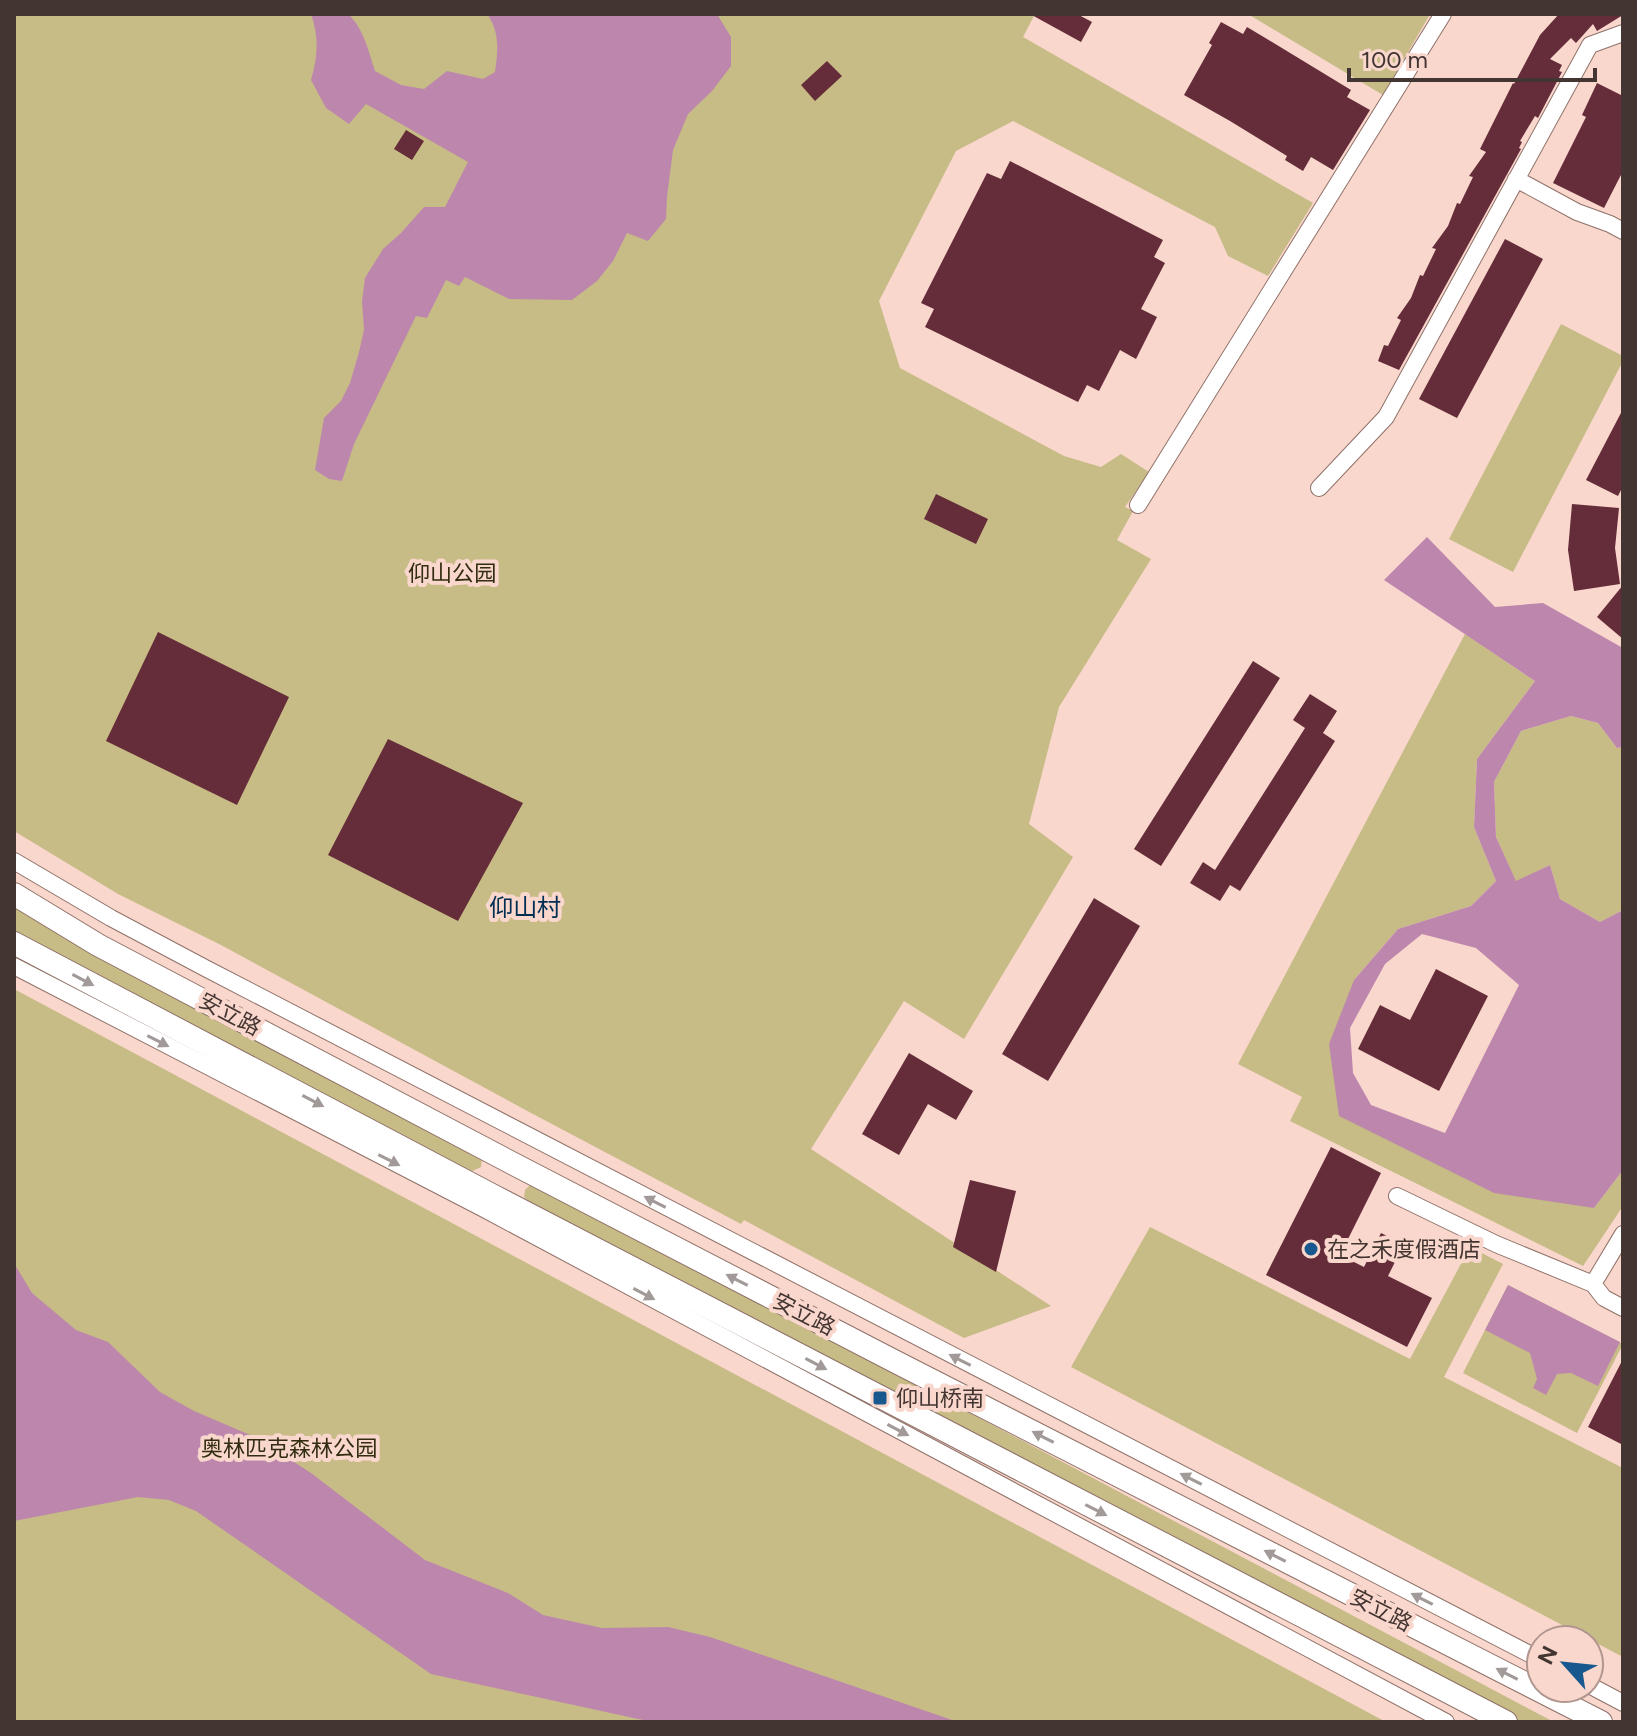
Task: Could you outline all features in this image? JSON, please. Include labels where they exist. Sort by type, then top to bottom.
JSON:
[{"type":"main road","name":"安立路","points":[[14,894],[98,945],[494,1154],[1601,1722]]},
{"type":"main road","name":"安立路","points":[[14,943],[1506,1722]]},
{"type":"street","points":[[1138,505],[1443,14]]},
{"type":"street","points":[[1319,488],[1386,417],[1590,45],[1623,33]]},
{"type":"street","points":[[1516,179],[1577,212],[1623,231]]},
{"type":"street","name":"安立路","points":[[14,861],[111,918],[290,1012],[1525,1652]]},
{"type":"street","points":[[14,966],[484,1209],[1446,1722]]},
{"type":"street","points":[[1397,1196],[1496,1244],[1593,1284],[1604,1298],[1623,1308]]},
{"type":"street","points":[[1593,1284],[1623,1234]]},
{"type":"street","points":[[1605,1693],[1623,1703]]},
{"type":"green space","name":"仰山公园","points":[[14,14],[1035,14],[1023,37],[1313,203],[1268,276],[1228,256],[1215,227],[1013,121],[956,151],[879,301],[900,368],[1064,456],[1101,467],[1121,454],[1149,472],[1125,507],[1133,511],[1117,540],[1151,559],[1059,707],[1029,824],[1073,857],[964,1039],[904,1001],[811,1149],[1051,1306],[964,1338],[744,1220],[741,1224],[533,1114],[221,945],[118,894],[14,831]]},
{"type":"green space","points":[[1248,14],[1426,14],[1429,16],[1383,95]]},
{"type":"green space","points":[[1561,324],[1623,356],[1623,361],[1513,572],[1449,539]]},
{"type":"green space","points":[[1465,634],[1535,681],[1477,759],[1474,827],[1496,881],[1471,906],[1398,929],[1354,980],[1339,1116],[1594,1208],[1623,1170],[1623,1206],[1583,1266],[1290,1121],[1302,1097],[1238,1064]]},
{"type":"green space","points":[[1571,716],[1598,723],[1617,748],[1623,747],[1623,910],[1600,922],[1560,899],[1550,865],[1516,882],[1496,837],[1494,782],[1521,731]]},
{"type":"green space","points":[[14,902],[482,1157],[481,1167],[468,1173],[66,960],[14,930]]},
{"type":"green space","name":"奥林匹克森林公园","points":[[14,989],[1386,1722],[14,1722]]},
{"type":"green space","points":[[531,1184],[541,1186],[1554,1722],[1509,1722],[534,1207],[524,1197],[525,1190]]},
{"type":"green space","points":[[1150,1227],[1410,1359],[1470,1247],[1503,1264],[1444,1377],[1623,1468],[1623,1657],[1605,1648],[1605,1624],[1560,1624],[1071,1367]]},
{"type":"green space","points":[[1508,1285],[1623,1344],[1577,1433],[1463,1373]]},
{"type":"shaded area","points":[[311,14],[348,14],[362,33],[375,71],[401,85],[424,89],[447,71],[483,79],[495,72],[496,35],[487,14],[717,14],[731,37],[731,66],[712,91],[688,114],[673,150],[666,219],[648,241],[627,233],[613,261],[597,281],[572,300],[509,299],[465,277],[459,286],[446,280],[427,318],[416,316],[354,444],[342,481],[329,479],[315,470],[324,418],[341,401],[359,352],[364,330],[362,301],[365,278],[383,249],[424,207],[445,207],[468,162],[366,104],[349,124],[326,108],[311,80],[317,47]]},
{"type":"shaded area","points":[[1427,537],[1495,607],[1543,603],[1623,648],[1623,747],[1617,748],[1598,723],[1571,716],[1521,731],[1494,782],[1496,837],[1516,881],[1550,865],[1560,899],[1600,922],[1623,910],[1623,1170],[1594,1208],[1494,1193],[1339,1116],[1329,1044],[1354,980],[1398,929],[1471,906],[1496,881],[1474,827],[1477,759],[1535,681],[1384,580]],"holes":[[[1422,934],[1476,948],[1519,985],[1445,1133],[1371,1105],[1353,1073],[1350,1028],[1385,964]]]},
{"type":"shaded area","points":[[14,1263],[32,1293],[76,1330],[108,1342],[160,1392],[194,1411],[257,1438],[311,1473],[425,1560],[508,1593],[543,1615],[602,1628],[668,1627],[710,1637],[958,1722],[652,1722],[431,1674],[196,1511],[169,1500],[138,1497],[14,1521]]},
{"type":"shaded area","points":[[1508,1285],[1620,1342],[1598,1386],[1571,1373],[1557,1374],[1546,1395],[1533,1388],[1537,1379],[1530,1353],[1485,1330]]},
{"type":"building","points":[[1030,14],[1077,14],[1092,22],[1081,42]]},
{"type":"building","points":[[1559,14],[1623,15],[1597,31],[1593,24],[1576,43],[1571,38],[1550,59],[1562,65],[1559,71],[1562,72],[1538,118],[1535,116],[1520,141],[1521,149],[1399,370],[1378,361],[1384,345],[1388,346],[1401,320],[1397,318],[1436,249],[1432,248],[1448,226],[1457,203],[1460,204],[1473,177],[1469,176],[1486,152],[1480,149],[1513,83],[1540,35]]},
{"type":"building","points":[[1221,22],[1243,34],[1247,27],[1351,90],[1347,97],[1370,110],[1333,170],[1311,157],[1303,171],[1285,160],[1287,156],[1184,95]]},
{"type":"building","points":[[827,61],[842,76],[815,101],[801,85]]},
{"type":"building","points":[[1597,83],[1623,96],[1623,171],[1604,208],[1553,183],[1586,117],[1582,115]]},
{"type":"building","points":[[406,130],[424,141],[412,160],[394,149]]},
{"type":"building","points":[[1010,161],[1163,240],[1154,257],[1165,263],[1141,309],[1157,317],[1136,359],[1120,350],[1099,391],[1087,385],[1078,402],[925,327],[934,309],[921,303],[987,173],[1001,179]]},
{"type":"building","points":[[1505,239],[1543,259],[1457,418],[1419,399]]},
{"type":"building","points":[[1623,409],[1623,486],[1618,496],[1586,480]]},
{"type":"building","points":[[936,494],[988,519],[976,544],[924,519]]},
{"type":"building","points":[[1572,504],[1619,508],[1615,548],[1620,584],[1574,591],[1568,550]]},
{"type":"building","points":[[1623,585],[1623,639],[1597,617]]},
{"type":"building","points":[[158,632],[289,697],[237,805],[106,741]]},
{"type":"building","points":[[1253,661],[1280,678],[1161,866],[1134,849]]},
{"type":"building","points":[[1310,694],[1337,711],[1323,733],[1335,741],[1240,891],[1230,885],[1220,901],[1190,883],[1203,862],[1215,870],[1305,728],[1293,720]]},
{"type":"building","points":[[388,739],[523,803],[458,921],[328,855]]},
{"type":"building","points":[[1094,898],[1140,926],[1048,1081],[1002,1054]]},
{"type":"building","points":[[1436,969],[1488,996],[1439,1091],[1358,1049],[1380,1005],[1410,1020]]},
{"type":"building","points":[[909,1053],[973,1091],[956,1120],[928,1104],[899,1155],[862,1134]]},
{"type":"building","name":"在之禾度假酒店","points":[[1331,1147],[1381,1173],[1340,1255],[1364,1267],[1381,1233],[1404,1244],[1388,1276],[1432,1298],[1407,1347],[1266,1275]]},
{"type":"building","points":[[970,1180],[1016,1191],[996,1272],[953,1247]]},
{"type":"building","points":[[1623,1359],[1623,1445],[1588,1427]]},
{"type":"place","name":"在之禾度假酒店","points":[[1311,1249]]},
{"type":"place","name":"仰山桥南","points":[[880,1398]]},
{"type":"district","name":"仰山村","points":[[525,907]]}]
